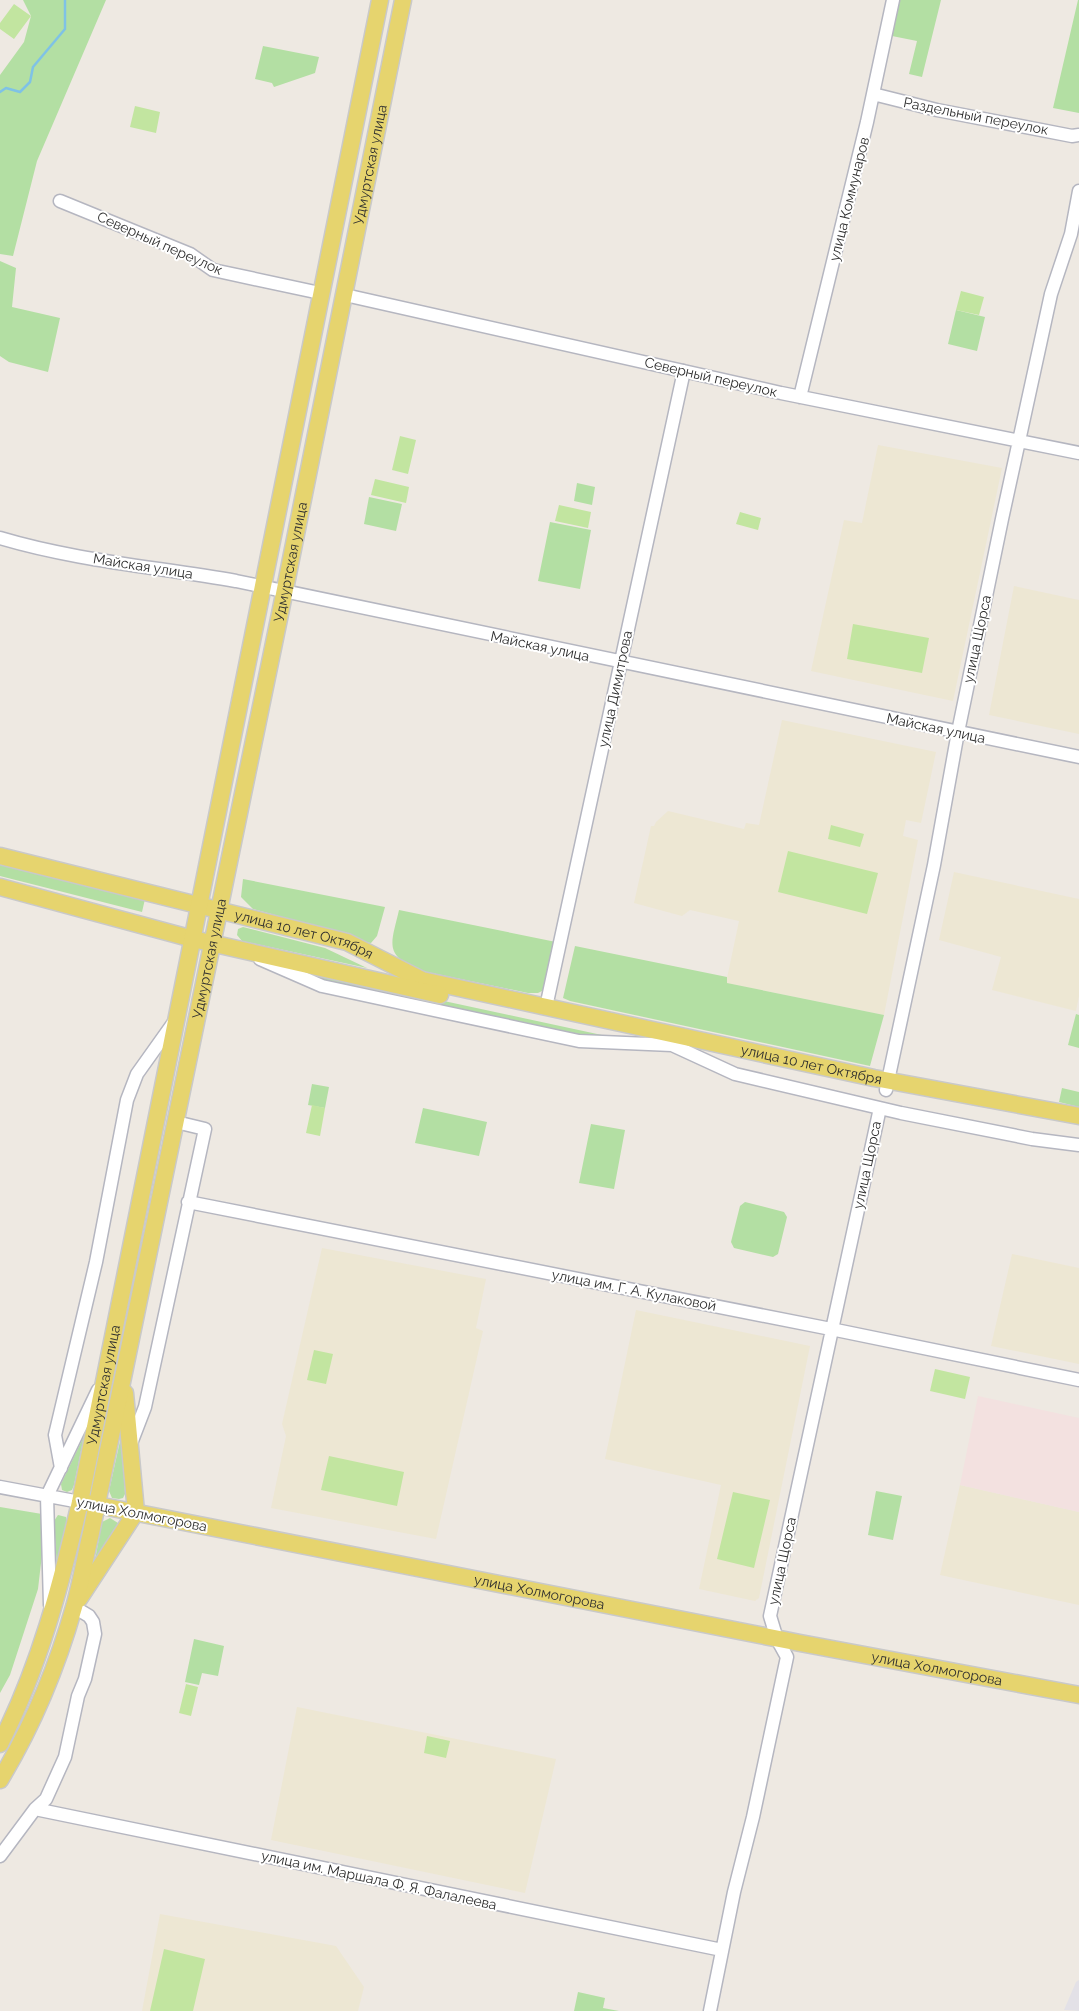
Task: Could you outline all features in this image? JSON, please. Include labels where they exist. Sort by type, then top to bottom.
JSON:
[{"type":"main road","name":"Удмуртская улица","points":[[0,1744],[29,1681],[51,1619],[66,1567],[380,0]]},
{"type":"main road","name":"Удмуртская улица","points":[[0,1780],[36,1712],[74,1607],[97,1505],[176,1122],[345,295],[403,0]]},
{"type":"main road","points":[[272,540],[277,546],[282,548],[288,548],[294,543]]},
{"type":"main road","name":"улица 10 лет Октября","points":[[0,856],[347,942],[422,980],[672,1045],[887,1085],[1079,1116]]},
{"type":"main road","name":"улица 10 лет Октября","points":[[0,887],[193,939],[371,981],[544,1012],[1079,1127]]},
{"type":"main road","points":[[74,1607],[136,1512],[123,1379]]},
{"type":"main road","name":"улица Холмогорова","points":[[80,1502],[800,1643],[1079,1695]]},
{"type":"street","name":"улица Коммунаров","points":[[800,396],[873,94],[893,0]]},
{"type":"street","name":"Раздельный переулок","points":[[873,94],[937,110],[1072,136],[1079,135]]},
{"type":"street","name":"улица Щорса","points":[[887,1085],[934,865],[958,732],[1019,442],[1051,294],[1071,234],[1079,190]]},
{"type":"street","name":"Северный переулок","points":[[60,201],[190,254],[213,270],[320,293]]},
{"type":"street","name":"Северный переулок","points":[[345,295],[800,396],[1079,453]]},
{"type":"street","name":"улица Димитрова","points":[[544,1012],[684,371]]},
{"type":"street","name":"Майская улица","points":[[0,538],[32,547],[97,560],[213,577],[263,587],[1079,757]]},
{"type":"street","name":"улица 10 лет Октября","points":[[234,948],[322,986],[579,1041],[672,1045],[734,1074],[880,1108],[1032,1139],[1079,1145]]},
{"type":"street","name":"Удмуртская улица","points":[[61,1468],[55,1435],[96,1262],[127,1100],[137,1074],[177,1018]]},
{"type":"street","name":"улица Щорса","points":[[787,1657],[769,1637],[770,1616],[880,1108]]},
{"type":"street","points":[[130,1446],[145,1407],[205,1129],[176,1122]]},
{"type":"street","name":"улица им. Г. А. Кулаковой","points":[[188,1202],[1079,1380]]},
{"type":"street","points":[[51,1619],[47,1496],[105,1376]]},
{"type":"street","points":[[123,1379],[132,1394],[146,1396]]},
{"type":"street","name":"улица Холмогорова","points":[[0,1486],[80,1502]]},
{"type":"street","points":[[0,1856],[36,1809],[46,1799],[65,1757],[78,1696],[85,1679],[95,1634],[94,1622],[89,1616],[74,1607]]},
{"type":"street","points":[[710,2011],[787,1657],[800,1643]]},
{"type":"street","name":"улица им. Маршала Ф. Я. Фалалеева","points":[[36,1809],[722,1950]]},
{"type":"shaded area","points":[[878,445],[1002,468],[953,701],[811,671],[844,520],[862,523]]},
{"type":"shaded area","points":[[1014,586],[1079,600],[1079,734],[989,715]]},
{"type":"shaded area","points":[[782,720],[936,752],[921,823],[906,820],[903,836],[918,840],[884,1015],[726,983],[739,921],[690,910],[682,916],[634,903],[651,826],[654,826],[668,811],[744,829],[746,823],[759,825]]},
{"type":"shaded area","points":[[954,872],[1079,899],[1079,996],[1076,1011],[992,990],[1001,957],[939,940]]},
{"type":"shaded area","points":[[322,1248],[486,1279],[476,1328],[483,1331],[436,1539],[271,1508],[286,1436],[282,1424]]},
{"type":"shaded area","points":[[1012,1254],[1079,1268],[1079,1364],[991,1346]]},
{"type":"shaded area","points":[[636,1310],[810,1346],[759,1598],[755,1601],[699,1589],[721,1485],[605,1459]]},
{"type":"shaded area","points":[[978,1396],[1079,1418],[1079,1512],[960,1485]]},
{"type":"shaded area","points":[[960,1485],[1079,1512],[1079,1605],[940,1575]]},
{"type":"shaded area","points":[[297,1707],[556,1759],[525,1893],[271,1840]]},
{"type":"shaded area","points":[[160,1914],[336,1946],[364,1987],[358,2011],[142,2011]]},
{"type":"shaded area","points":[[1079,1980],[1079,2011],[1064,2010],[1076,1982]]},
{"type":"green space","points":[[23,0],[106,0],[37,161],[13,256],[0,254],[0,75],[24,42],[31,16]]},
{"type":"green space","points":[[900,0],[941,0],[922,77],[909,74],[917,41],[892,36]]},
{"type":"green space","points":[[1079,0],[1079,113],[1053,108]]},
{"type":"green space","points":[[14,4],[31,16],[14,39],[0,29],[0,23]]},
{"type":"green space","points":[[263,46],[319,57],[315,73],[274,87],[272,83],[255,79]]},
{"type":"green space","points":[[135,106],[160,112],[156,133],[130,127]]},
{"type":"green space","points":[[0,261],[16,268],[12,307],[60,318],[48,372],[9,362],[0,356]]},
{"type":"green space","points":[[961,291],[984,297],[979,315],[956,310]]},
{"type":"green space","points":[[956,310],[985,317],[977,351],[948,344]]},
{"type":"green space","points":[[400,436],[416,440],[408,474],[392,470]]},
{"type":"green space","points":[[375,479],[409,487],[406,503],[371,495]]},
{"type":"green space","points":[[577,483],[595,487],[592,505],[574,501]]},
{"type":"green space","points":[[369,497],[402,504],[396,531],[364,524]]},
{"type":"green space","points":[[559,505],[591,512],[588,528],[555,521]]},
{"type":"green space","points":[[740,512],[761,518],[758,530],[736,524]]},
{"type":"green space","points":[[550,522],[591,530],[580,589],[538,581]]},
{"type":"green space","points":[[853,624],[929,638],[922,673],[847,659]]},
{"type":"green space","points":[[831,825],[864,834],[860,847],[828,839]]},
{"type":"green space","points":[[788,851],[878,873],[867,914],[778,892]]},
{"type":"green space","points":[[0,862],[145,899],[142,912],[0,876]]},
{"type":"green space","points":[[243,879],[385,907],[377,936],[371,943],[364,942],[345,934],[253,909],[241,897]]},
{"type":"green space","points":[[399,910],[556,942],[546,989],[538,993],[528,993],[422,971],[409,965],[395,954],[393,948],[392,940]]},
{"type":"green space","points":[[243,927],[325,948],[367,968],[242,941],[237,935],[238,929]]},
{"type":"green space","points":[[575,946],[727,977],[727,983],[884,1015],[870,1066],[570,1001],[563,998]]},
{"type":"green space","points":[[291,968],[625,1040],[576,1036],[316,982]]},
{"type":"green space","points":[[1076,1014],[1079,1015],[1079,1048],[1068,1045]]},
{"type":"green space","points":[[312,1084],[329,1087],[325,1108],[308,1105]]},
{"type":"green space","points":[[1062,1088],[1079,1092],[1079,1107],[1059,1102]]},
{"type":"green space","points":[[312,1105],[325,1108],[320,1136],[306,1133]]},
{"type":"green space","points":[[423,1108],[487,1122],[479,1156],[415,1143]]},
{"type":"green space","points":[[591,1124],[625,1130],[614,1189],[579,1183]]},
{"type":"green space","points":[[745,1202],[784,1212],[787,1217],[778,1254],[773,1257],[734,1248],[731,1242],[740,1206]]},
{"type":"green space","points":[[314,1350],[333,1354],[326,1384],[307,1380]]},
{"type":"green space","points":[[935,1369],[970,1377],[965,1399],[930,1391]]},
{"type":"green space","points":[[122,1432],[125,1494],[123,1498],[119,1499],[112,1498],[109,1491]]},
{"type":"green space","points":[[84,1436],[74,1485],[72,1490],[67,1492],[62,1490],[61,1484]]},
{"type":"green space","points":[[329,1456],[404,1472],[397,1506],[321,1490]]},
{"type":"green space","points":[[876,1491],[902,1496],[893,1540],[868,1535]]},
{"type":"green space","points":[[733,1492],[770,1500],[754,1568],[717,1559]]},
{"type":"green space","points":[[0,1507],[42,1514],[43,1546],[38,1589],[10,1675],[0,1693]]},
{"type":"green space","points":[[58,1515],[66,1517],[67,1521],[57,1568],[54,1521]]},
{"type":"green space","points":[[110,1518],[118,1523],[119,1527],[93,1571],[102,1522]]},
{"type":"green space","points":[[194,1639],[224,1646],[218,1676],[202,1673],[199,1685],[185,1682]]},
{"type":"green space","points":[[186,1684],[198,1687],[191,1716],[179,1713]]},
{"type":"green space","points":[[427,1736],[450,1741],[446,1758],[424,1753]]},
{"type":"green space","points":[[164,1949],[205,1959],[193,2011],[150,2011]]},
{"type":"green space","points":[[578,1992],[605,1998],[603,2008],[619,2011],[574,2011]]},
{"type":"waterway","points":[[0,92],[6,88],[20,92],[30,82],[33,67],[65,29],[65,0]]}]
